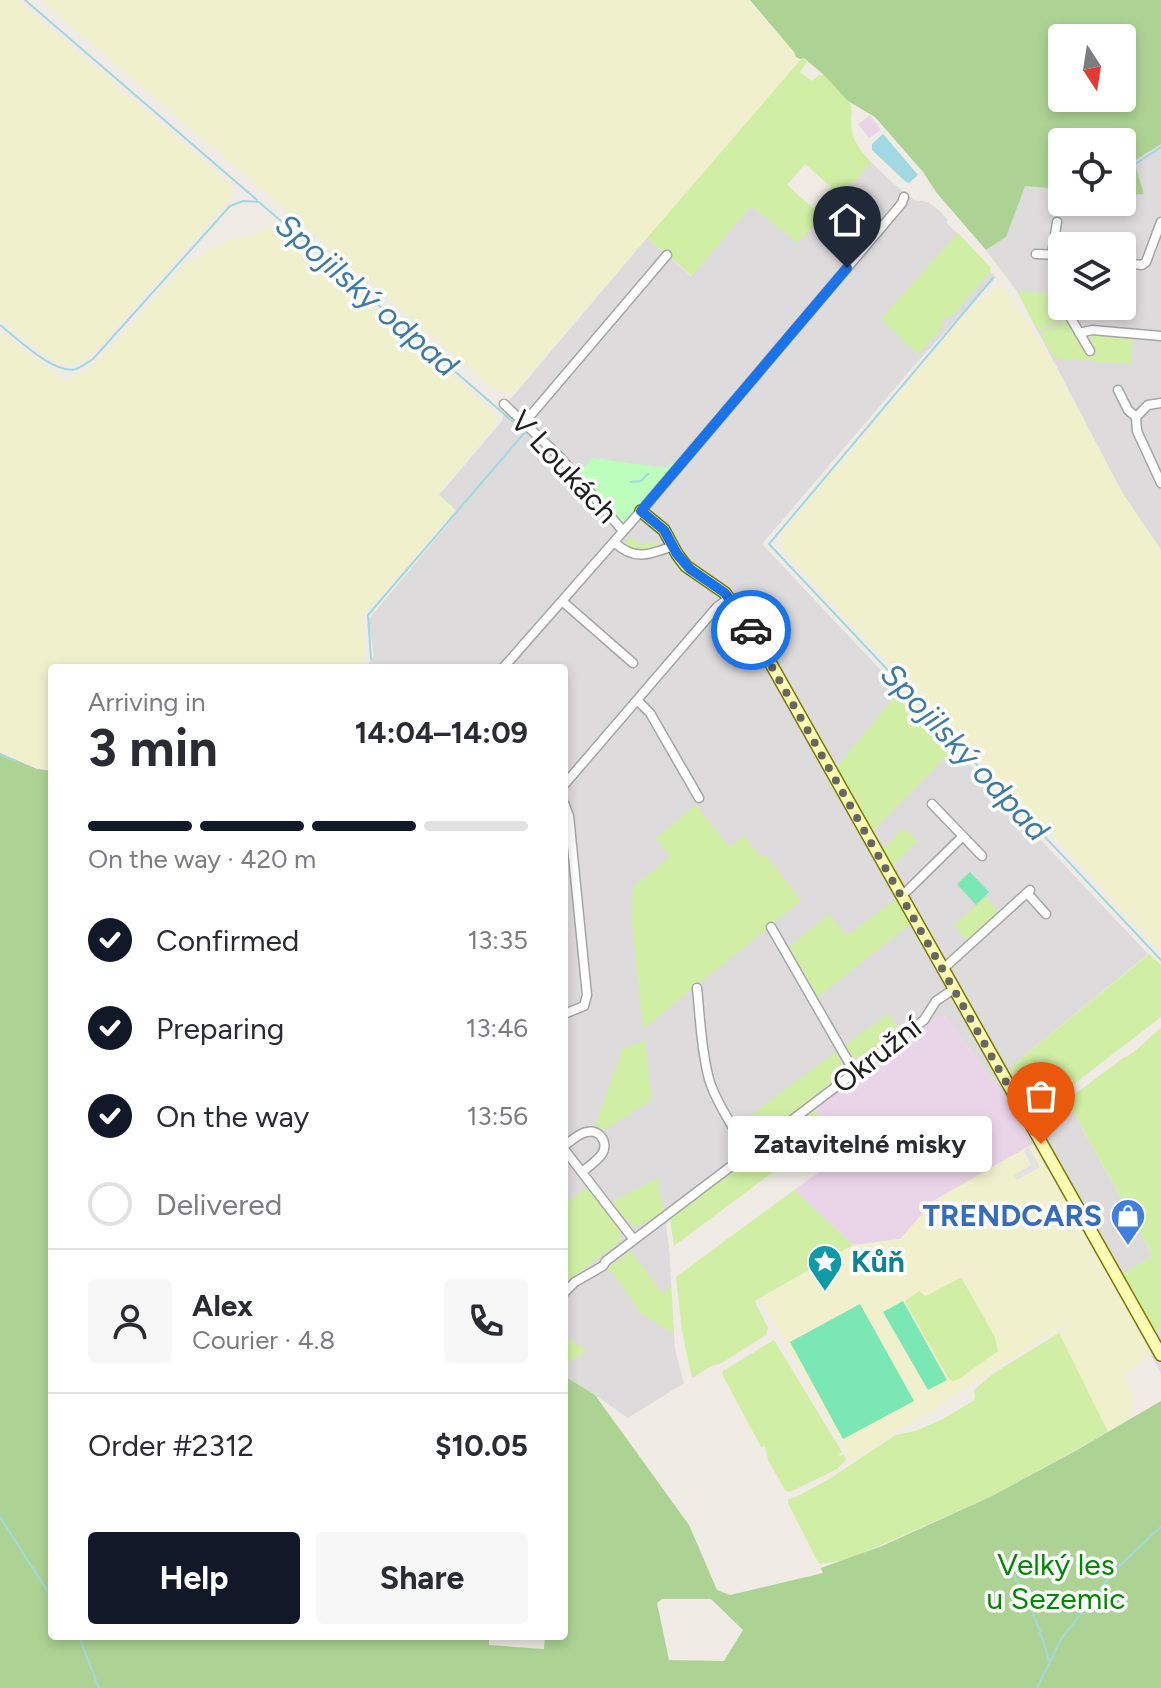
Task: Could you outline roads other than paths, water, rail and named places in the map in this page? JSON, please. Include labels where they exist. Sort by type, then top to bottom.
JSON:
[{"type":"street","points":[[507,664],[641,511],[904,197]]},
{"type":"street","points":[[1055,232],[1057,222]]},
{"type":"street","points":[[1136,264],[1146,262],[1161,222]]},
{"type":"street","points":[[1036,254],[1048,254]]},
{"type":"street","points":[[525,422],[667,255]]},
{"type":"street","points":[[1072,320],[1090,351]]},
{"type":"street","points":[[1079,333],[1092,330],[1161,336]]},
{"type":"street","points":[[1118,390],[1128,410],[1136,417],[1137,431],[1161,483]]},
{"type":"street","points":[[1136,417],[1148,405],[1161,403]]},
{"type":"street","name":"V Loukách","points":[[504,404],[560,457],[623,531]]},
{"type":"street","points":[[641,511],[664,530],[681,561],[729,598],[753,632],[1161,1355]]},
{"type":"street","points":[[614,542],[624,552],[634,555],[673,546]]},
{"type":"street","points":[[568,780],[716,608],[729,598]]},
{"type":"street","points":[[562,601],[633,663]]},
{"type":"street","points":[[637,700],[650,713],[699,798]]},
{"type":"street","points":[[932,804],[982,856]]},
{"type":"street","points":[[568,813],[587,995],[584,1006],[568,1012]]},
{"type":"street","points":[[901,895],[963,836]]},
{"type":"street","points":[[943,969],[1028,891],[1046,914]]},
{"type":"street","points":[[771,927],[855,1073]]},
{"type":"street","points":[[697,988],[710,1082],[750,1152]]},
{"type":"street","name":"Okružní","points":[[568,1289],[603,1266],[924,1020],[936,1001],[954,989]]},
{"type":"street","points":[[568,1144],[589,1131],[602,1137],[605,1144],[602,1154],[582,1172]]},
{"type":"street","points":[[568,1153],[634,1240]]},
{"type":"water","points":[[883,134],[918,175],[909,183],[872,150],[872,144]]},
{"type":"water","points":[[985,1202],[991,1212],[962,1228],[956,1219]]},
{"type":"waterway","points":[[25,0],[257,200]]},
{"type":"waterway","points":[[1136,164],[1161,147]]},
{"type":"waterway","name":"Spojilský odpad","points":[[0,325],[47,361],[76,369],[93,359],[230,206],[243,201],[259,202],[518,426]]},
{"type":"waterway","name":"Spojilský odpad","points":[[993,278],[769,544],[1161,960]]},
{"type":"waterway","points":[[371,659],[368,615],[526,431]]},
{"type":"waterway","points":[[631,482],[641,481],[648,474]]},
{"type":"waterway","points":[[0,755],[16,761]]},
{"type":"waterway","points":[[0,1517],[48,1592]]},
{"type":"waterway","points":[[1037,1688],[1061,1639],[1115,1570],[1161,1527]]},
{"type":"waterway","points":[[1004,1560],[1031,1608],[1049,1660]]},
{"type":"waterway","points":[[81,1640],[99,1688]]},
{"type":"place","name":"Zatavitelné misky","points":[[1041,1144]]},
{"type":"place","name":"TRENDCARS","points":[[1128,1247]]},
{"type":"place","name":"Kůň","points":[[825,1293]]},
{"type":"park label","name":"Velký les u Sezemic","points":[[1056,1582]]}]
